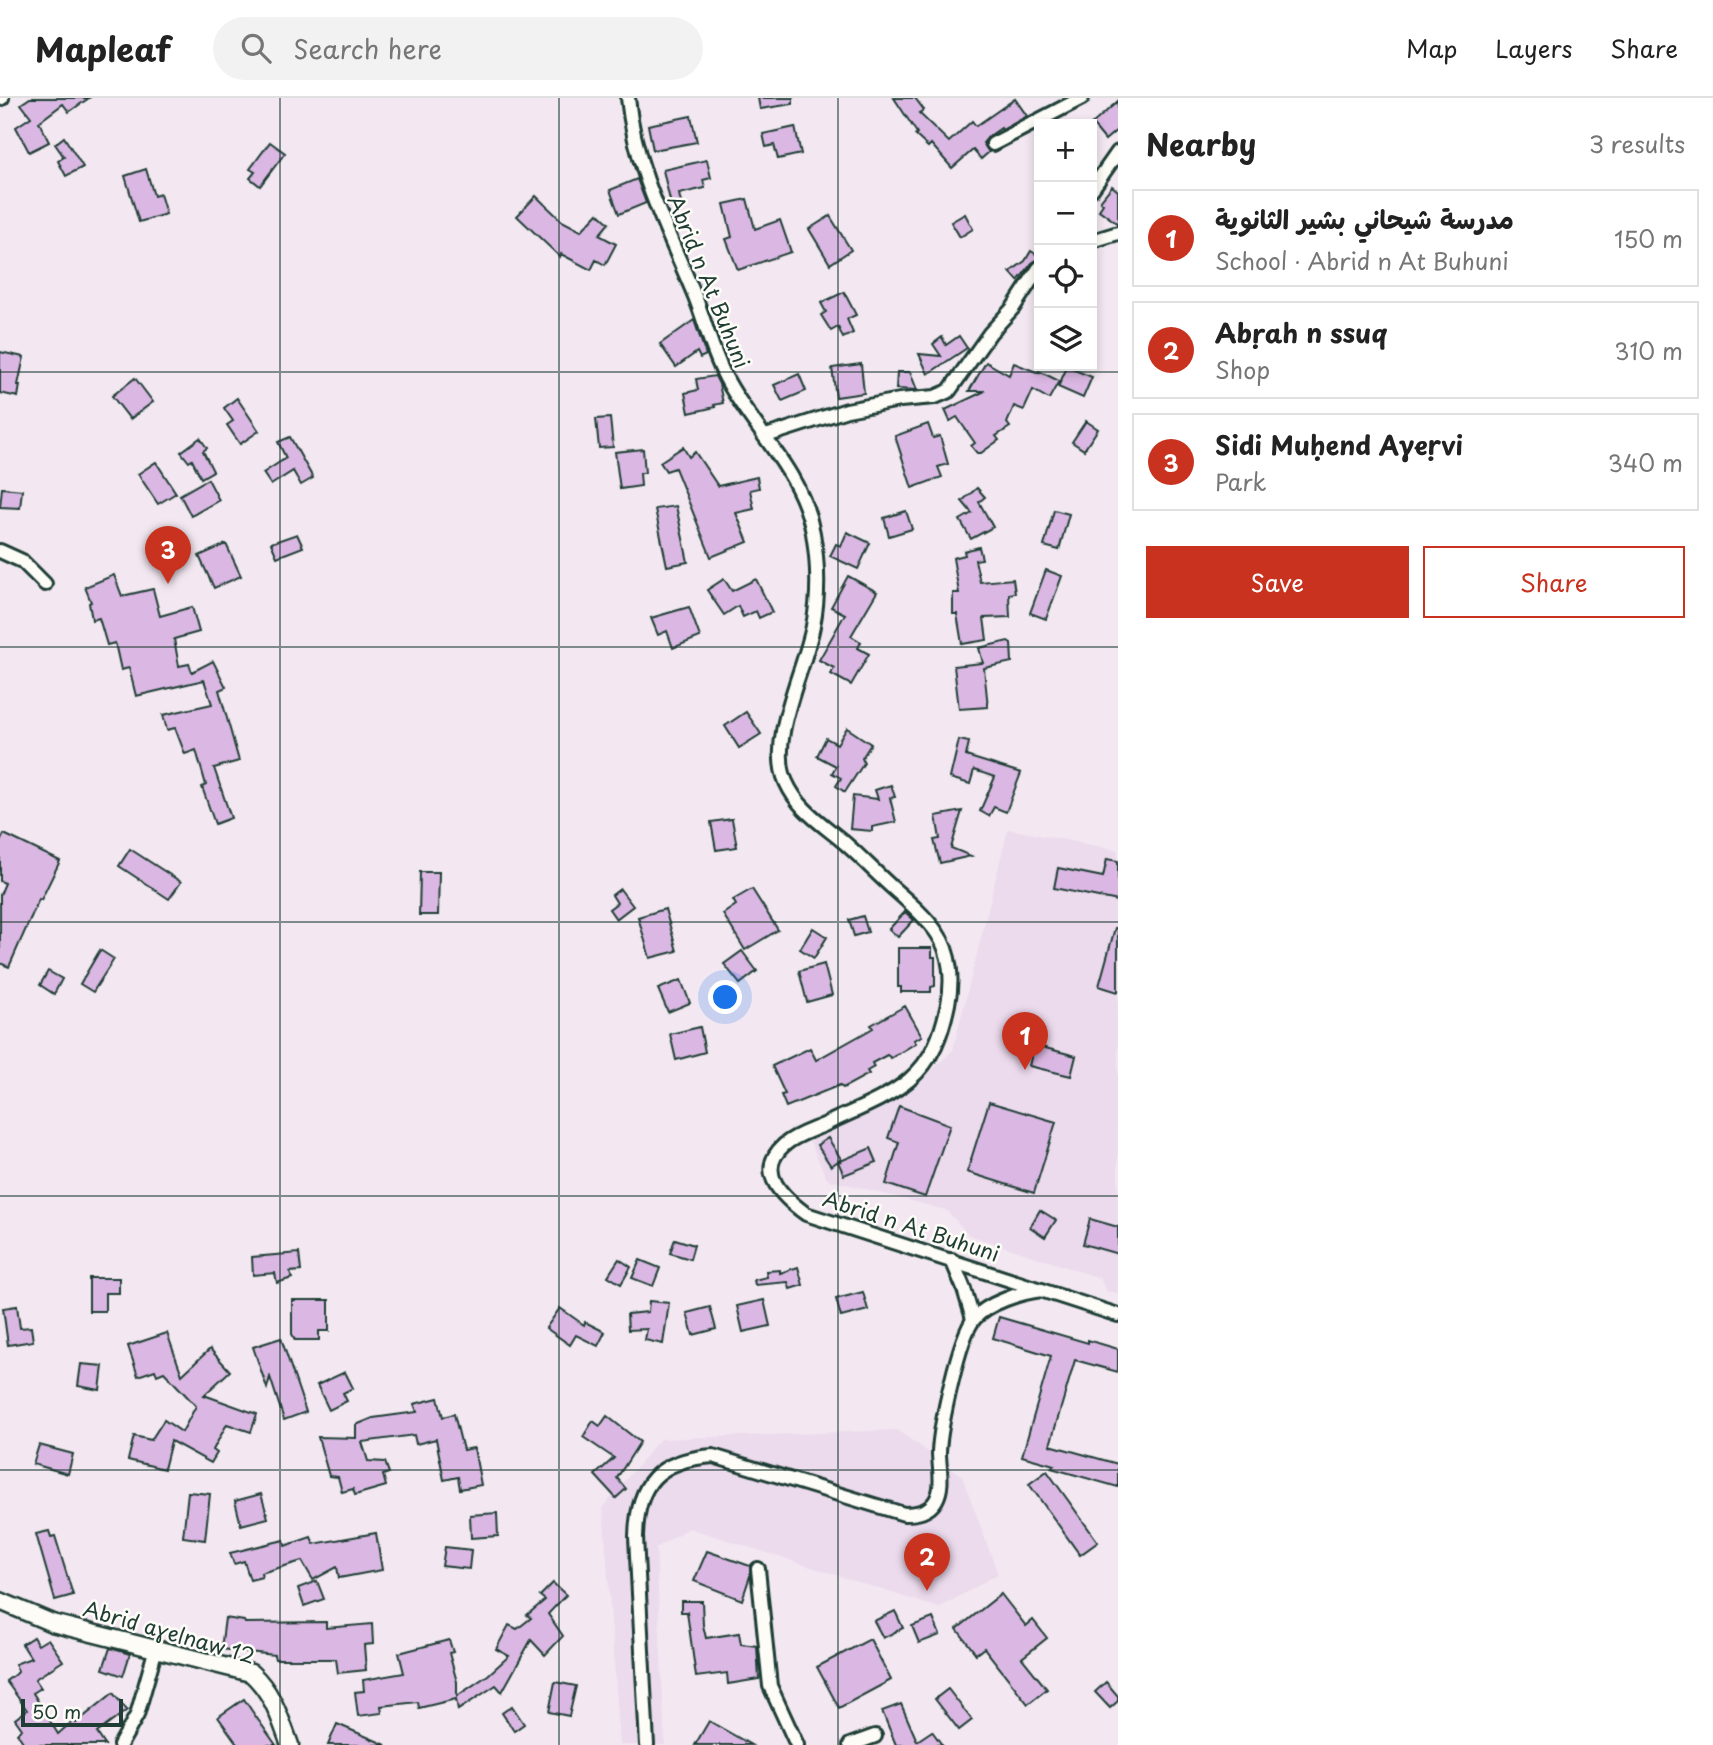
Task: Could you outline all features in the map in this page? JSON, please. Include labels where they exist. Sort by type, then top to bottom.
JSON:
[{"type":"main road","name":"Abrid aɣelnaw 12","points":[[0,1601],[52,1623],[251,1673],[264,1684],[276,1705],[290,1745]]},
{"type":"street","name":"Abrid n At Buhuni","points":[[628,98],[636,153],[657,212],[694,295],[716,358],[728,383],[790,473],[807,508],[816,575],[814,623],[793,692],[782,744],[780,761],[784,778],[801,808],[845,843],[939,935],[948,958],[951,977],[939,1040],[921,1068],[908,1082],[783,1146],[774,1160],[771,1174],[778,1190],[806,1214],[1118,1315]]},
{"type":"street","points":[[993,144],[1082,98]]},
{"type":"street","points":[[1097,182],[1118,152]]},
{"type":"street","points":[[1097,239],[1118,233]]},
{"type":"street","points":[[766,436],[847,410],[900,400],[935,397],[948,391],[990,333],[1013,308],[1034,276]]},
{"type":"street","points":[[0,551],[22,561],[45,584]]},
{"type":"street","points":[[952,1260],[973,1319]]},
{"type":"street","points":[[647,1745],[636,1537],[636,1511],[646,1487],[664,1469],[687,1458],[713,1456],[904,1514],[916,1514],[926,1510],[935,1502],[940,1491],[939,1453],[945,1409],[973,1319],[1000,1302],[1045,1290]]},
{"type":"street","points":[[758,1569],[770,1686],[797,1745]]},
{"type":"street","points":[[120,1745],[137,1715],[156,1648]]},
{"type":"street","points":[[850,1745],[875,1735]]},
{"type":"shaded area","points":[[1008,829],[1118,850],[1118,1293],[1106,1291],[1100,1278],[969,1235],[946,1210],[827,1179],[810,1142],[913,1089],[953,1050]]},
{"type":"shaded area","points":[[897,1430],[962,1476],[998,1574],[939,1608],[689,1528],[656,1548],[665,1745],[620,1745],[603,1507],[660,1439]]},
{"type":"building","points":[[30,98],[89,98],[69,112],[63,104],[39,122],[49,142],[29,152],[16,127],[31,117],[21,104]]},
{"type":"building","points":[[758,98],[793,98],[793,104],[760,109]]},
{"type":"building","points":[[894,98],[915,98],[924,110],[919,113],[949,142],[972,121],[976,126],[1015,99],[1027,116],[988,137],[983,143],[989,152],[981,159],[973,150],[952,168],[931,144],[928,147],[915,135],[917,133]]},
{"type":"building","points":[[1118,101],[1118,129],[1105,140],[1097,130],[1097,120]]},
{"type":"building","points":[[691,116],[697,142],[653,150],[648,125]]},
{"type":"building","points":[[795,127],[801,154],[778,159],[774,145],[766,147],[763,134]]},
{"type":"building","points":[[64,137],[83,167],[66,176],[58,161],[64,157],[55,144]]},
{"type":"building","points":[[270,142],[285,153],[260,186],[250,178],[255,172],[250,169]]},
{"type":"building","points":[[707,160],[711,178],[703,180],[705,188],[679,194],[681,203],[671,205],[663,170]]},
{"type":"building","points":[[146,169],[154,196],[160,194],[166,214],[139,222],[125,176]]},
{"type":"building","points":[[637,179],[646,203],[619,214],[610,190]]},
{"type":"building","points":[[1112,186],[1118,191],[1118,224],[1099,210],[1103,204],[1100,201]]},
{"type":"building","points":[[536,196],[562,221],[581,231],[598,213],[609,223],[599,235],[616,244],[605,265],[596,260],[591,270],[561,254],[560,257],[517,216]]},
{"type":"building","points":[[747,199],[755,229],[780,220],[791,252],[738,270],[726,239],[732,237],[724,204]]},
{"type":"building","points":[[965,214],[973,229],[960,237],[951,222]]},
{"type":"building","points":[[830,216],[851,250],[830,264],[809,229]]},
{"type":"building","points":[[1031,251],[1034,253],[1034,262],[1018,281],[1010,272],[1025,261]]},
{"type":"building","points":[[844,292],[856,315],[847,319],[853,333],[843,338],[838,327],[831,331],[821,315],[826,312],[821,303]]},
{"type":"building","points":[[694,320],[706,355],[700,358],[697,352],[676,367],[660,344]]},
{"type":"building","points":[[959,336],[967,348],[928,374],[919,354],[941,356],[933,344],[942,337],[946,345]]},
{"type":"building","points":[[0,352],[24,357],[18,397],[0,393]]},
{"type":"building","points":[[986,362],[1009,375],[1014,363],[1059,381],[1049,399],[1033,390],[1024,410],[1014,406],[1007,423],[1010,427],[996,436],[999,440],[981,453],[977,453],[971,446],[975,443],[957,417],[950,421],[945,410],[985,391],[969,391]]},
{"type":"building","points":[[861,364],[864,393],[836,397],[832,368]]},
{"type":"building","points":[[1065,371],[1077,371],[1092,377],[1083,398],[1058,387]]},
{"type":"building","points":[[897,372],[910,372],[917,390],[896,389]]},
{"type":"building","points":[[799,374],[806,391],[782,401],[774,385]]},
{"type":"building","points":[[715,376],[723,403],[689,413],[685,393],[698,390],[696,379]]},
{"type":"building","points":[[135,378],[153,402],[130,419],[112,396]]},
{"type":"building","points":[[237,398],[259,431],[240,444],[227,425],[233,421],[224,408]]},
{"type":"building","points":[[610,418],[613,447],[599,448],[596,419]]},
{"type":"building","points":[[1086,421],[1098,429],[1084,450],[1072,442]]},
{"type":"building","points":[[928,424],[933,438],[940,436],[948,464],[938,467],[942,477],[912,488],[895,436]]},
{"type":"building","points":[[290,437],[313,478],[301,485],[293,471],[271,485],[263,473],[286,458],[278,442]]},
{"type":"building","points":[[200,438],[207,448],[203,451],[213,471],[201,478],[192,460],[189,462],[181,452]]},
{"type":"building","points":[[683,447],[689,457],[695,452],[718,486],[757,477],[759,488],[750,490],[754,509],[736,513],[748,542],[711,557],[675,468],[666,471],[660,462]]},
{"type":"building","points":[[643,449],[645,473],[640,473],[641,486],[620,489],[615,452]]},
{"type":"building","points":[[156,462],[176,493],[158,504],[138,474]]},
{"type":"building","points":[[208,479],[219,500],[191,516],[180,495]]},
{"type":"building","points":[[2,488],[22,490],[20,508],[0,507]]},
{"type":"building","points":[[977,488],[985,497],[979,502],[993,527],[971,539],[960,520],[972,513],[962,501]]},
{"type":"building","points":[[676,506],[688,562],[667,566],[655,509]]},
{"type":"building","points":[[1054,510],[1069,514],[1059,550],[1044,546]]},
{"type":"building","points":[[906,511],[912,529],[889,536],[884,518]]},
{"type":"building","points":[[847,532],[870,543],[858,569],[830,556],[836,544],[841,546]]},
{"type":"building","points":[[297,534],[303,547],[277,557],[271,543]]},
{"type":"building","points":[[226,544],[241,576],[214,588],[199,556]]},
{"type":"building","points":[[979,547],[982,559],[975,560],[980,582],[1013,579],[1015,593],[1009,594],[1010,617],[984,618],[987,640],[962,644],[957,614],[953,614],[953,593],[959,593],[953,558],[965,555],[964,551]]},
{"type":"building","points":[[1046,570],[1062,576],[1046,619],[1030,613]]},
{"type":"building","points":[[114,575],[122,596],[153,589],[160,616],[192,607],[199,632],[174,639],[179,666],[189,664],[192,672],[213,661],[226,687],[219,690],[239,761],[214,768],[231,818],[215,824],[202,787],[206,785],[196,750],[185,754],[175,728],[167,730],[163,715],[212,704],[204,680],[136,696],[129,668],[121,670],[115,643],[107,645],[99,618],[92,620],[91,602],[85,587]]},
{"type":"building","points":[[848,576],[877,592],[851,636],[861,642],[858,648],[869,654],[851,685],[831,674],[834,668],[819,660],[845,614],[831,607]]},
{"type":"building","points":[[724,579],[732,591],[756,579],[772,612],[759,618],[756,611],[743,617],[738,606],[724,615],[707,590]]},
{"type":"building","points":[[689,607],[700,637],[673,648],[667,631],[658,635],[651,618]]},
{"type":"building","points":[[1008,641],[1011,643],[1012,662],[984,668],[988,707],[959,709],[954,666],[983,663],[979,648]]},
{"type":"building","points":[[746,712],[761,734],[739,748],[725,726]]},
{"type":"building","points":[[847,728],[871,744],[862,758],[864,763],[845,792],[836,786],[841,778],[832,773],[836,766],[817,756],[826,738],[837,744]]},
{"type":"building","points":[[959,740],[969,742],[966,756],[1021,773],[1006,812],[994,807],[989,816],[980,811],[995,777],[974,770],[970,784],[950,778]]},
{"type":"building","points":[[891,785],[895,797],[890,798],[896,822],[872,827],[872,831],[850,829],[853,796],[878,799],[875,790]]},
{"type":"building","points":[[962,811],[951,848],[971,856],[940,863],[934,840],[940,839],[936,816]]},
{"type":"building","points":[[732,819],[737,847],[716,850],[711,822]]},
{"type":"building","points":[[4,834],[60,861],[41,900],[39,899],[9,967],[0,963],[0,895],[5,883],[0,881],[0,842]]},
{"type":"building","points":[[130,849],[181,882],[169,899],[119,866]]},
{"type":"building","points":[[1107,859],[1118,861],[1118,901],[1054,888],[1058,868],[1103,877]]},
{"type":"building","points":[[420,872],[439,872],[438,915],[419,915]]},
{"type":"building","points":[[620,889],[633,906],[616,919],[609,909],[617,903],[612,895]]},
{"type":"building","points":[[752,889],[778,930],[745,950],[723,914],[736,905],[733,900]]},
{"type":"building","points":[[665,909],[677,951],[650,958],[638,917]]},
{"type":"building","points":[[905,912],[914,920],[898,937],[889,929]]},
{"type":"building","points":[[863,916],[868,932],[854,936],[849,920]]},
{"type":"building","points":[[813,928],[827,937],[814,958],[800,949]]},
{"type":"building","points":[[1115,928],[1118,928],[1118,992],[1099,986]]},
{"type":"building","points":[[898,948],[932,948],[932,957],[935,957],[935,986],[931,987],[931,992],[901,992],[901,987],[898,987]]},
{"type":"building","points":[[100,950],[114,959],[93,992],[80,984]]},
{"type":"building","points":[[742,951],[757,971],[740,984],[724,964]]},
{"type":"building","points":[[824,964],[832,995],[807,1002],[799,971]]},
{"type":"building","points":[[48,971],[62,979],[54,994],[40,985]]},
{"type":"building","points":[[681,980],[690,1003],[668,1012],[658,989]]},
{"type":"building","points":[[905,1006],[922,1036],[914,1040],[916,1043],[891,1058],[887,1055],[872,1063],[874,1067],[867,1071],[869,1074],[843,1088],[840,1085],[786,1107],[781,1095],[785,1094],[772,1066],[810,1048],[816,1060],[873,1028],[871,1025]]},
{"type":"building","points":[[700,1027],[705,1052],[676,1060],[670,1034]]},
{"type":"building","points":[[1034,1045],[1076,1056],[1071,1076],[1029,1066]]},
{"type":"building","points":[[989,1102],[1056,1122],[1034,1193],[967,1172]]},
{"type":"building","points":[[899,1106],[950,1125],[925,1197],[886,1184],[899,1142],[888,1138]]},
{"type":"building","points":[[828,1138],[841,1159],[831,1166],[817,1145]]},
{"type":"building","points":[[871,1148],[877,1162],[844,1175],[838,1162]]},
{"type":"building","points":[[1040,1210],[1056,1220],[1045,1237],[1030,1227]]},
{"type":"building","points":[[1090,1219],[1118,1227],[1118,1254],[1083,1244]]},
{"type":"building","points":[[675,1239],[694,1245],[690,1259],[670,1253]]},
{"type":"building","points":[[299,1253],[301,1271],[290,1272],[292,1278],[277,1283],[275,1273],[253,1275],[252,1257]]},
{"type":"building","points":[[619,1259],[631,1267],[621,1284],[608,1276]]},
{"type":"building","points":[[640,1260],[660,1268],[653,1286],[632,1278]]},
{"type":"building","points":[[798,1267],[803,1285],[790,1289],[788,1282],[755,1285],[754,1280],[767,1277],[766,1271],[780,1270],[780,1273]]},
{"type":"building","points":[[89,1278],[119,1278],[119,1293],[105,1293],[105,1311],[89,1311]]},
{"type":"building","points":[[863,1292],[868,1310],[841,1317],[836,1299]]},
{"type":"building","points":[[292,1300],[329,1300],[329,1331],[319,1331],[319,1340],[295,1340],[292,1334]]},
{"type":"building","points":[[764,1300],[770,1326],[743,1332],[737,1306]]},
{"type":"building","points":[[649,1301],[669,1303],[663,1344],[645,1340],[647,1329],[628,1330],[627,1314],[648,1312]]},
{"type":"building","points":[[17,1306],[20,1328],[31,1327],[33,1341],[8,1345],[3,1308]]},
{"type":"building","points":[[710,1307],[716,1329],[693,1335],[687,1313]]},
{"type":"building","points":[[560,1308],[584,1325],[585,1322],[605,1332],[598,1346],[576,1335],[570,1345],[546,1328]]},
{"type":"building","points":[[999,1317],[1118,1349],[1118,1372],[1075,1360],[1050,1445],[1118,1464],[1118,1487],[1051,1468],[1054,1465],[1022,1456],[1051,1356],[993,1338]]},
{"type":"building","points":[[167,1333],[182,1375],[210,1349],[230,1371],[204,1395],[257,1414],[251,1432],[227,1424],[213,1450],[217,1453],[211,1463],[171,1441],[164,1469],[128,1460],[134,1436],[151,1440],[164,1420],[182,1432],[196,1406],[164,1372],[157,1375],[155,1370],[138,1376],[128,1346]]},
{"type":"building","points":[[281,1338],[306,1412],[284,1420],[270,1377],[267,1388],[253,1347]]},
{"type":"building","points":[[81,1364],[103,1366],[100,1390],[78,1386]]},
{"type":"building","points":[[345,1372],[353,1388],[343,1393],[347,1401],[329,1410],[317,1385]]},
{"type":"building","points":[[438,1398],[443,1417],[454,1414],[463,1450],[474,1448],[481,1485],[460,1489],[458,1477],[444,1480],[436,1439],[416,1444],[414,1435],[362,1442],[368,1461],[385,1462],[389,1473],[383,1475],[386,1486],[355,1495],[353,1489],[342,1492],[338,1477],[329,1476],[318,1437],[356,1438],[356,1425],[373,1418],[417,1412],[414,1404]]},
{"type":"building","points":[[607,1416],[640,1442],[617,1478],[626,1489],[616,1498],[595,1475],[614,1458],[583,1437],[593,1421],[600,1426]]},
{"type":"building","points":[[39,1445],[73,1454],[68,1474],[33,1464]]},
{"type":"building","points":[[1047,1471],[1098,1542],[1080,1555],[1029,1484]]},
{"type":"building","points":[[188,1492],[210,1494],[205,1540],[183,1537]]},
{"type":"building","points":[[261,1494],[268,1518],[241,1525],[235,1501]]},
{"type":"building","points":[[497,1513],[498,1536],[471,1538],[470,1515]]},
{"type":"building","points":[[49,1531],[51,1537],[55,1536],[73,1595],[55,1600],[36,1534]]},
{"type":"building","points":[[376,1533],[382,1570],[339,1578],[337,1567],[313,1580],[302,1561],[261,1573],[262,1577],[250,1580],[244,1561],[234,1564],[230,1553],[284,1540],[285,1546],[311,1537],[314,1544]]},
{"type":"building","points":[[445,1547],[471,1550],[469,1569],[442,1566]]},
{"type":"building","points":[[707,1551],[750,1566],[750,1576],[742,1600],[694,1581]]},
{"type":"building","points":[[317,1581],[324,1599],[304,1606],[298,1588]]},
{"type":"building","points":[[553,1583],[566,1595],[548,1614],[563,1636],[545,1655],[531,1640],[502,1692],[496,1685],[458,1710],[456,1699],[419,1708],[418,1702],[381,1706],[382,1713],[358,1716],[355,1692],[364,1691],[363,1680],[404,1673],[399,1653],[449,1640],[453,1652],[449,1653],[457,1682],[457,1696],[488,1675],[509,1656],[496,1649],[509,1625],[517,1629],[531,1618],[527,1615],[545,1600],[540,1596]]},
{"type":"building","points":[[1001,1594],[1026,1626],[1033,1620],[1047,1638],[1022,1658],[1047,1689],[1028,1704],[984,1648],[976,1654],[957,1629]]},
{"type":"building","points":[[681,1601],[702,1601],[706,1638],[739,1633],[741,1644],[757,1646],[759,1679],[728,1684],[727,1673],[696,1677],[687,1612],[681,1612]]},
{"type":"building","points":[[895,1611],[903,1628],[883,1638],[874,1621]]},
{"type":"building","points":[[225,1618],[245,1623],[326,1622],[326,1628],[372,1624],[373,1644],[364,1645],[366,1670],[338,1673],[336,1659],[275,1659],[274,1655],[221,1649]]},
{"type":"building","points":[[933,1618],[940,1635],[919,1643],[912,1626]]},
{"type":"building","points":[[33,1637],[38,1645],[48,1639],[63,1661],[35,1679],[41,1688],[33,1693],[58,1734],[113,1693],[127,1710],[97,1733],[105,1745],[25,1745],[17,1733],[22,1729],[15,1719],[27,1710],[6,1681],[18,1672],[15,1664],[31,1658],[22,1644]]},
{"type":"building","points":[[870,1639],[891,1680],[839,1708],[817,1667]]},
{"type":"building","points":[[110,1648],[130,1654],[123,1676],[103,1669]]},
{"type":"building","points":[[555,1682],[576,1686],[569,1716],[549,1712]]},
{"type":"building","points":[[1106,1682],[1118,1696],[1118,1701],[1110,1708],[1095,1692]]},
{"type":"building","points":[[948,1689],[972,1720],[959,1730],[935,1699]]},
{"type":"building","points":[[244,1699],[276,1745],[238,1745],[218,1717]]},
{"type":"building","points":[[901,1704],[917,1741],[932,1731],[942,1745],[896,1745],[882,1711]]},
{"type":"building","points":[[512,1706],[524,1724],[514,1731],[502,1713]]},
{"type":"building","points":[[709,1721],[751,1745],[695,1745]]},
{"type":"building","points":[[337,1724],[386,1745],[328,1745]]},
{"type":"place","name":"Sidi Muḥend Aɣeṛvi","points":[[168,584]]},
{"type":"place","name":"مدرسة شيحاني بشير الثانوية","points":[[1025,1070]]},
{"type":"place","name":"Abṛah n ssuq","points":[[927,1591]]}]
